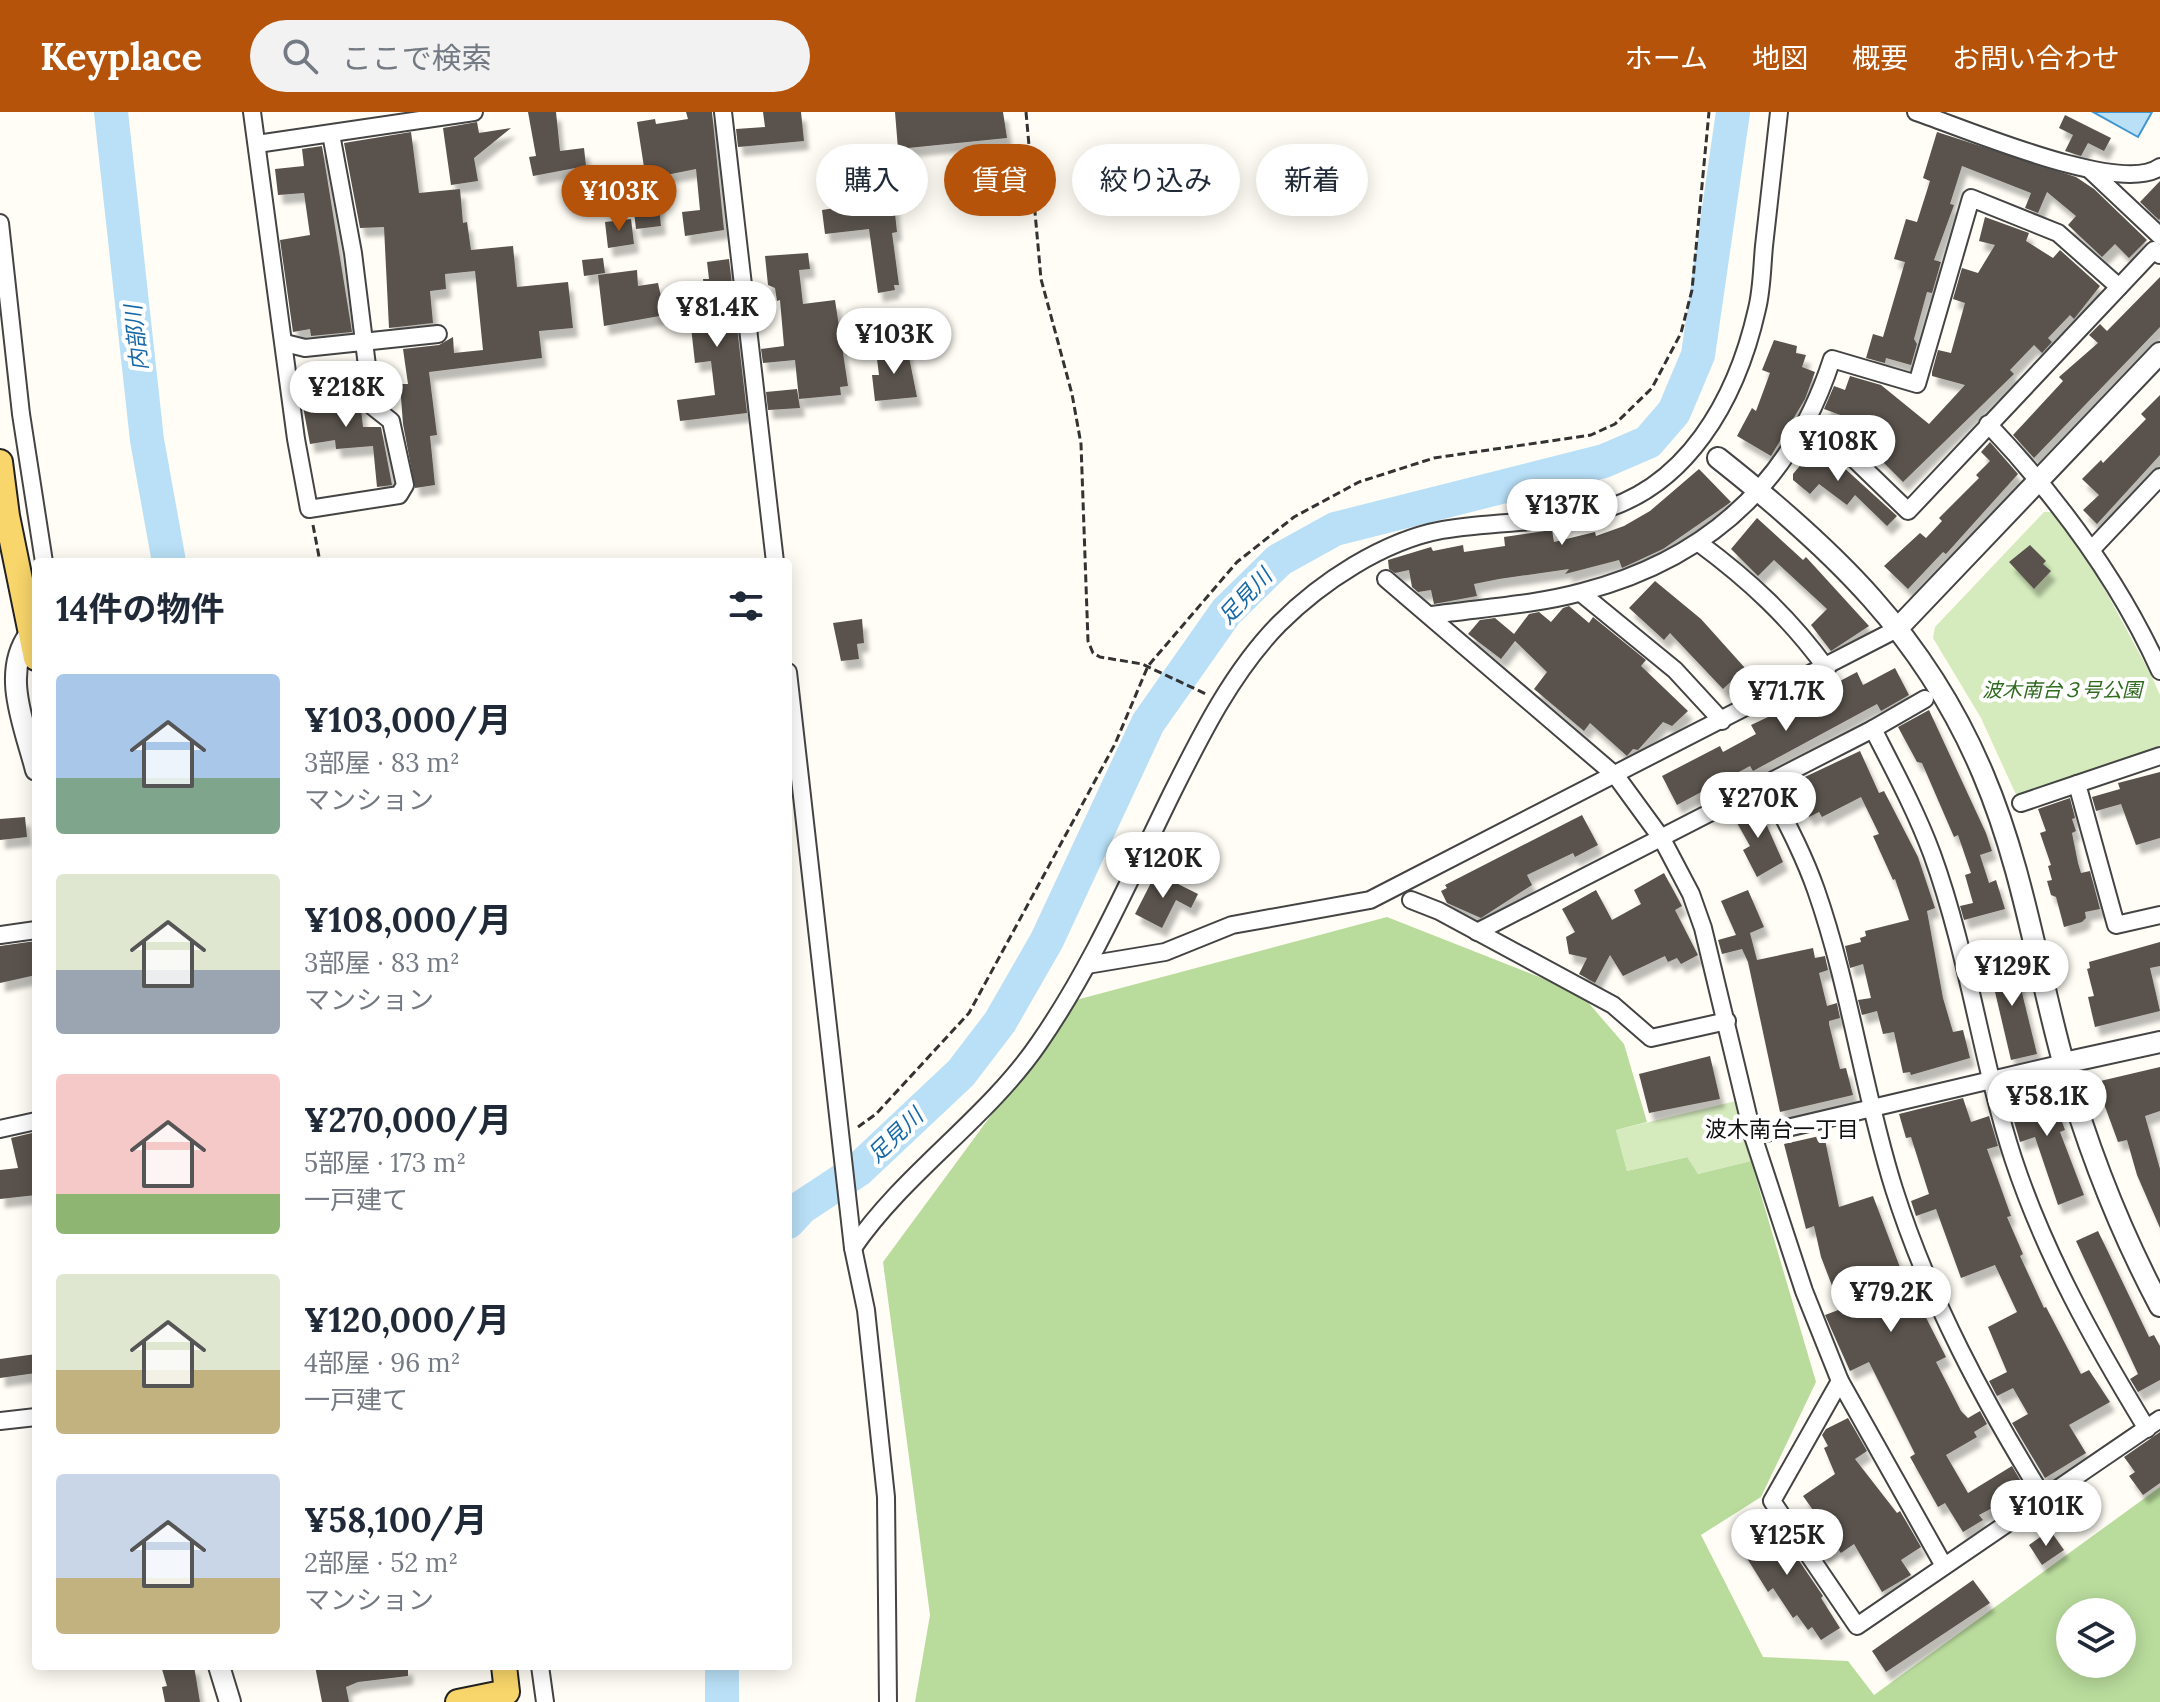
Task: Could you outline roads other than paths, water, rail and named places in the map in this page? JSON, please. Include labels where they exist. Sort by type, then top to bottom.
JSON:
[{"type":"main road","points":[[0,462],[32,647]]},
{"type":"main road","points":[[458,1702],[507,1692],[504,1670]]},
{"type":"street","points":[[252,112],[296,439],[309,509],[374,497],[390,498],[404,491],[403,464],[391,421],[372,406],[353,253],[331,134]]},
{"type":"street","points":[[257,144],[412,118],[474,112]]},
{"type":"street","points":[[723,112],[775,558]]},
{"type":"street","points":[[853,1242],[989,1102],[1038,1045],[1087,965],[1221,700],[1277,627],[1317,590],[1399,544],[1439,530],[1590,513],[1625,502],[1657,482],[1688,456],[1718,416],[1757,308],[1779,112]]},
{"type":"street","points":[[1916,112],[2090,170],[2121,175],[2150,174],[2160,167]]},
{"type":"street","points":[[2090,170],[2160,236]]},
{"type":"street","points":[[1432,615],[1581,593],[1644,571],[1699,543],[1761,492],[1807,423],[1832,359],[1917,384],[1971,198],[2058,233],[2119,287]]},
{"type":"street","points":[[0,223],[21,414],[43,558]]},
{"type":"street","points":[[1807,423],[1848,453],[1908,511],[2154,250],[2160,255]]},
{"type":"street","points":[[285,343],[305,348],[438,334]]},
{"type":"street","points":[[1087,965],[1165,952],[1232,925],[1370,900],[1827,669],[1897,629],[2160,353]]},
{"type":"street","points":[[1988,424],[2040,479],[2092,549],[2160,671]]},
{"type":"street","points":[[1718,458],[1837,557],[1897,629],[1949,708],[1998,812],[2018,874],[2064,1063],[2099,1176],[2160,1306]]},
{"type":"street","points":[[2092,549],[2160,477]]},
{"type":"street","points":[[1699,543],[1744,577],[1797,628],[1827,669]]},
{"type":"street","points":[[1386,579],[1432,615],[1616,776],[1662,839],[1695,906],[1727,1021],[1753,1136],[1778,1217],[1840,1381],[1944,1566]]},
{"type":"street","points":[[1581,593],[1675,670],[1722,721]]},
{"type":"street","points":[[32,647],[18,650],[14,682],[32,754]]},
{"type":"street","points":[[1477,932],[1767,785],[1925,699]]},
{"type":"street","points":[[792,707],[853,1242],[866,1310],[886,1497],[888,1702]]},
{"type":"street","points":[[1840,1381],[1772,1501],[1857,1626],[2153,1424],[2102,1355],[2050,1252],[2014,1160],[1989,1080],[1932,856],[1908,797],[1873,729]]},
{"type":"street","points":[[2021,803],[2160,756]]},
{"type":"street","points":[[2077,784],[2116,925],[2160,915]]},
{"type":"street","points":[[1767,785],[1799,845],[1824,914],[1870,1108],[1920,1261],[1997,1421],[2045,1500]]},
{"type":"street","points":[[1411,900],[1613,1005],[1651,1038],[1727,1021]]},
{"type":"street","points":[[0,935],[32,931]]},
{"type":"street","points":[[1753,1136],[2160,1042]]},
{"type":"street","points":[[0,1129],[32,1122]]},
{"type":"street","points":[[0,1421],[32,1417]]},
{"type":"street","points":[[220,1670],[230,1702]]},
{"type":"street","points":[[541,1670],[545,1702]]},
{"type":"water","points":[[2093,112],[2152,112],[2138,137]]},
{"type":"waterway","name":"内部川","points":[[111,112],[147,440],[168,558]]},
{"type":"waterway","name":"足見川","points":[[792,1218],[802,1207],[858,1170],[961,1073],[1000,1022],[1047,940],[1148,723],[1226,612],[1279,560],[1335,529],[1604,461],[1648,442],[1674,412],[1698,355],[1733,112]]},
{"type":"waterway","name":"内部川","points":[[722,1670],[722,1702]]},
{"type":"district","name":"波木南台一丁目","points":[[1782,1129]]},
{"type":"park label","name":"波木南台３号公園","points":[[2062,689]]}]
